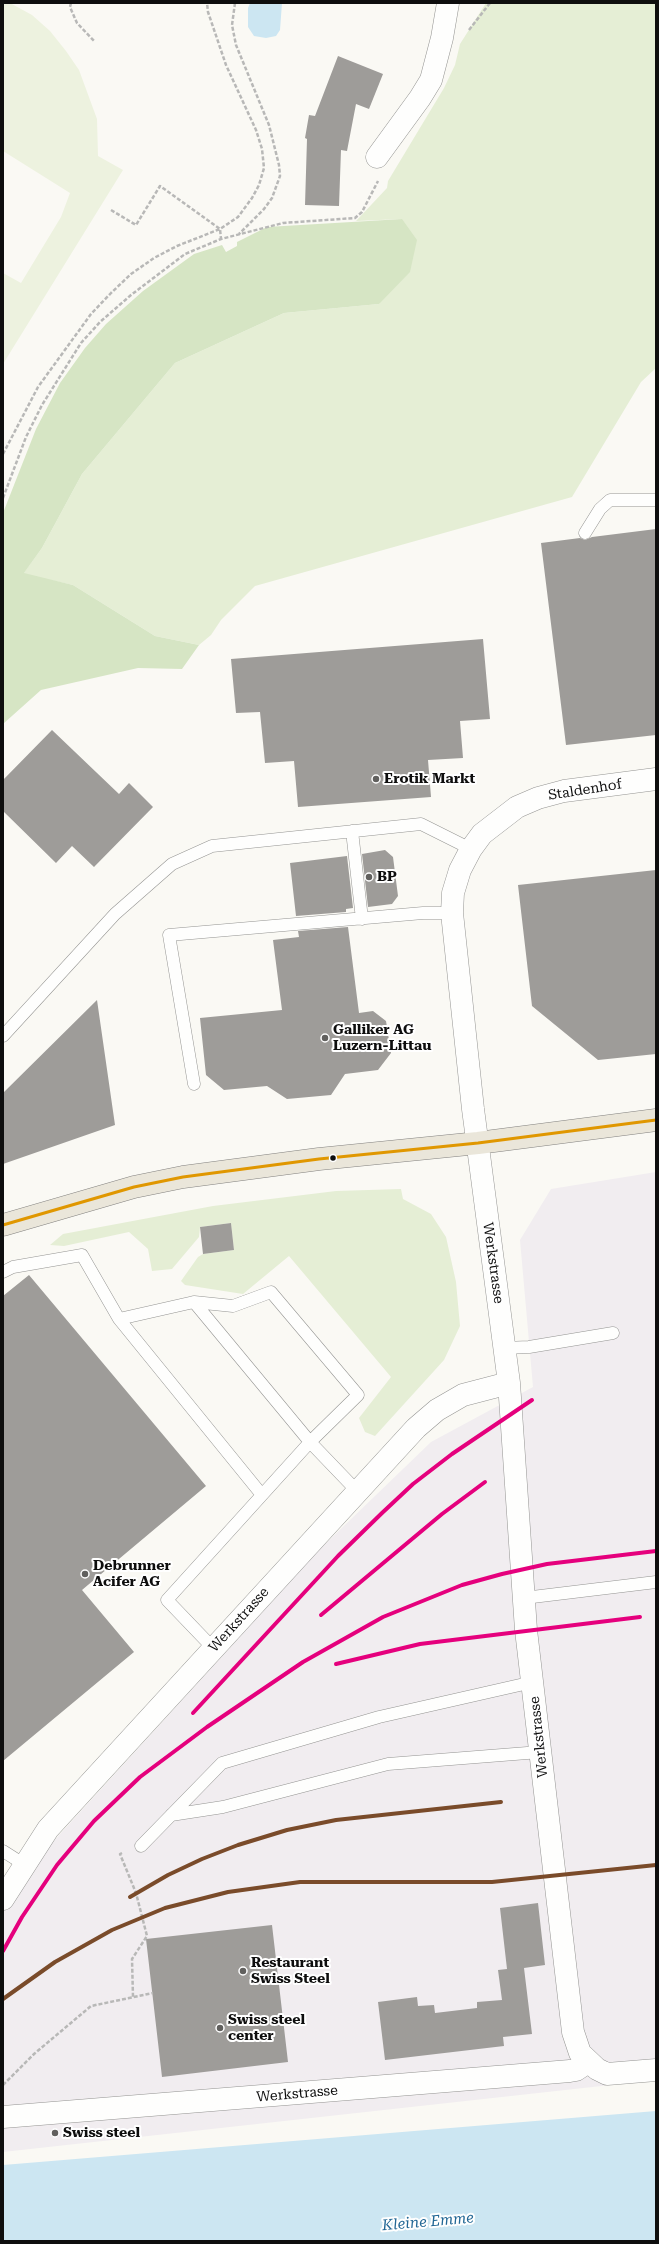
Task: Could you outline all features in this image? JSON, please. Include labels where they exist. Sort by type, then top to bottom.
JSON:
[{"type":"main road","points":[[3,1226],[134,1187],[184,1177],[320,1159],[478,1143],[656,1120]]},
{"type":"street","points":[[379,167],[431,80],[442,38],[448,3]]},
{"type":"street","name":"Staldenhof","points":[[478,1143],[452,913],[455,887],[460,870],[471,849],[482,834],[499,819],[517,807],[538,798],[564,791],[656,779]]},
{"type":"street","name":"Werkstrasse","points":[[478,1143],[509,1383],[524,1598],[540,1752],[573,2032],[580,2053],[588,2062],[607,2074],[656,2070]]},
{"type":"street","name":"Werkstrasse","points":[[3,1899],[48,1829],[421,1423],[437,1410],[467,1393],[509,1383]]},
{"type":"street","name":"Werkstrasse","points":[[3,2117],[570,2071],[588,2062]]},
{"type":"lane","points":[[585,533],[600,509],[610,500],[656,500]]},
{"type":"lane","points":[[3,1036],[115,914],[172,864],[212,846],[421,824],[471,849]]},
{"type":"lane","points":[[352,831],[362,919]]},
{"type":"lane","points":[[194,1084],[169,935],[423,913],[452,913]]},
{"type":"lane","points":[[3,1272],[13,1267],[82,1255],[119,1319],[262,1495]]},
{"type":"lane","points":[[119,1319],[194,1302],[233,1306],[271,1292],[358,1395],[310,1442],[167,1600],[213,1648]]},
{"type":"lane","points":[[194,1302],[310,1442],[357,1491]]},
{"type":"lane","points":[[504,1348],[529,1346],[613,1332]]},
{"type":"lane","points":[[524,1598],[656,1582]]},
{"type":"lane","points":[[141,1846],[222,1763],[379,1717],[533,1682]]},
{"type":"lane","points":[[172,1815],[223,1807],[388,1764],[540,1752]]},
{"type":"lane","points":[[3,1851],[25,1865]]},
{"type":"path","points":[[71,3],[70,7],[77,23],[94,42]]},
{"type":"path","points":[[3,454],[38,387],[91,314],[110,293],[154,258],[177,246],[220,229],[238,217],[252,198],[259,185],[264,168],[262,149],[256,130],[226,65],[208,12],[207,3]]},
{"type":"path","points":[[235,3],[232,25],[236,45],[269,125],[279,165],[280,176],[272,198],[264,209],[239,234]]},
{"type":"path","points":[[442,38],[458,45],[490,3]]},
{"type":"path","points":[[3,498],[26,437],[42,405],[81,344],[100,322],[158,272],[185,254],[239,234],[283,223],[355,218],[362,212],[379,167]]},
{"type":"path","points":[[111,210],[136,225],[160,186],[220,229],[221,240]]},
{"type":"path","points":[[133,1997],[132,1959],[147,1936],[134,1886],[120,1854],[141,1846]]},
{"type":"path","points":[[3,2085],[34,2054],[90,2006],[153,1993]]},
{"type":"shaded area","points":[[656,1172],[656,2080],[3,2152],[3,1909],[19,1879],[320,1549],[431,1442],[533,1387],[520,1240],[551,1189]]},
{"type":"green space","points":[[3,3],[10,3],[32,15],[50,31],[66,51],[79,70],[97,119],[98,156],[123,170],[3,364],[3,273],[21,283],[61,217],[70,193],[3,151]]},
{"type":"green space","points":[[486,3],[656,3],[656,368],[641,382],[572,497],[255,586],[221,620],[211,635],[199,645],[155,636],[73,585],[23,574],[42,548],[82,474],[175,363],[284,313],[379,304],[402,219],[356,221],[387,188],[388,181],[444,88],[455,65],[460,44]]},
{"type":"green space","points":[[402,219],[417,240],[410,272],[379,304],[284,313],[175,363],[82,474],[42,548],[24,573],[73,585],[155,636],[199,645],[182,669],[138,668],[41,690],[3,724],[3,513],[36,429],[60,383],[85,348],[106,324],[143,291],[194,254],[222,245],[226,252],[237,246],[237,242],[267,227]]},
{"type":"green space","points":[[401,1189],[403,1199],[431,1214],[446,1237],[456,1282],[460,1326],[444,1360],[375,1436],[365,1432],[359,1418],[391,1377],[289,1256],[243,1294],[185,1285],[181,1281],[198,1257],[203,1254],[234,1250],[231,1223],[200,1227],[199,1237],[172,1269],[152,1271],[148,1249],[129,1232],[64,1246],[50,1245],[63,1234],[213,1206],[336,1191]]},
{"type":"water","points":[[250,3],[282,3],[280,30],[276,36],[266,38],[254,36],[248,27],[248,8]]},
{"type":"water","name":"Kleine Emme","points":[[656,2111],[656,2241],[3,2241],[3,2165]]},
{"type":"building","points":[[338,56],[383,74],[369,109],[356,104],[347,151],[341,150],[339,206],[305,205],[307,139],[305,138],[309,115],[315,116]]},
{"type":"building","points":[[656,529],[656,735],[566,745],[541,543],[580,538],[585,540],[592,537]]},
{"type":"building","points":[[483,639],[490,719],[460,721],[463,758],[428,760],[431,797],[298,807],[294,761],[265,763],[260,712],[236,713],[231,659]]},
{"type":"building","points":[[52,730],[119,794],[129,783],[153,807],[94,867],[72,846],[56,863],[3,811],[3,780]]},
{"type":"building","points":[[385,850],[393,857],[398,896],[392,904],[368,907],[362,854]]},
{"type":"building","points":[[347,856],[353,908],[346,909],[346,912],[296,916],[290,863]]},
{"type":"building","points":[[656,870],[656,1054],[598,1060],[532,1006],[518,885]]},
{"type":"building","points":[[348,927],[359,1013],[373,1011],[386,1021],[391,1053],[378,1070],[345,1074],[331,1095],[287,1099],[267,1086],[224,1090],[206,1075],[200,1018],[282,1010],[273,940],[299,937],[298,931]]},
{"type":"building","points":[[97,1000],[115,1125],[3,1164],[3,1093]]},
{"type":"building","points":[[231,1223],[234,1250],[203,1254],[200,1227]]},
{"type":"building","points":[[29,1275],[206,1486],[82,1590],[134,1652],[3,1761],[3,1296]]},
{"type":"building","points":[[538,1903],[545,1965],[524,1968],[532,2034],[503,2037],[504,2046],[385,2060],[378,2002],[417,1997],[418,2006],[434,2005],[435,2013],[477,2008],[477,2002],[502,2000],[498,1970],[507,1969],[500,1908]]},
{"type":"building","name":"Swiss steel center","points":[[272,1925],[288,2062],[162,2077],[146,1939]]},
{"type":"transit line","points":[[3,1225],[134,1187],[183,1177],[319,1159],[478,1143],[656,1120]]},
{"type":"transit line","points":[[193,1713],[338,1556],[413,1484],[452,1454],[532,1400]]},
{"type":"transit line","points":[[321,1615],[442,1514],[485,1482]]},
{"type":"transit line","points":[[3,1951],[22,1917],[57,1865],[94,1821],[140,1777],[207,1727],[303,1662],[383,1617],[462,1585],[547,1564],[656,1551]]},
{"type":"transit line","points":[[336,1664],[420,1644],[640,1617]]},
{"type":"transit line","points":[[130,1897],[168,1875],[202,1859],[238,1845],[287,1830],[336,1820],[501,1802]]},
{"type":"transit line","points":[[3,1999],[55,1962],[112,1930],[165,1908],[228,1892],[300,1882],[492,1882],[656,1865]]},
{"type":"place","name":"Erotik Markt","points":[[376,779]]},
{"type":"place","name":"BP","points":[[369,877]]},
{"type":"place","name":"Galliker AG Luzern-Littau","points":[[325,1038]]},
{"type":"place","name":"Debrunner Acifer AG","points":[[85,1574]]},
{"type":"place","name":"Restaurant Swiss Steel","points":[[243,1971]]},
{"type":"place","name":"Swiss steel center","points":[[220,2028]]},
{"type":"place","name":"Swiss steel","points":[[55,2133]]}]
